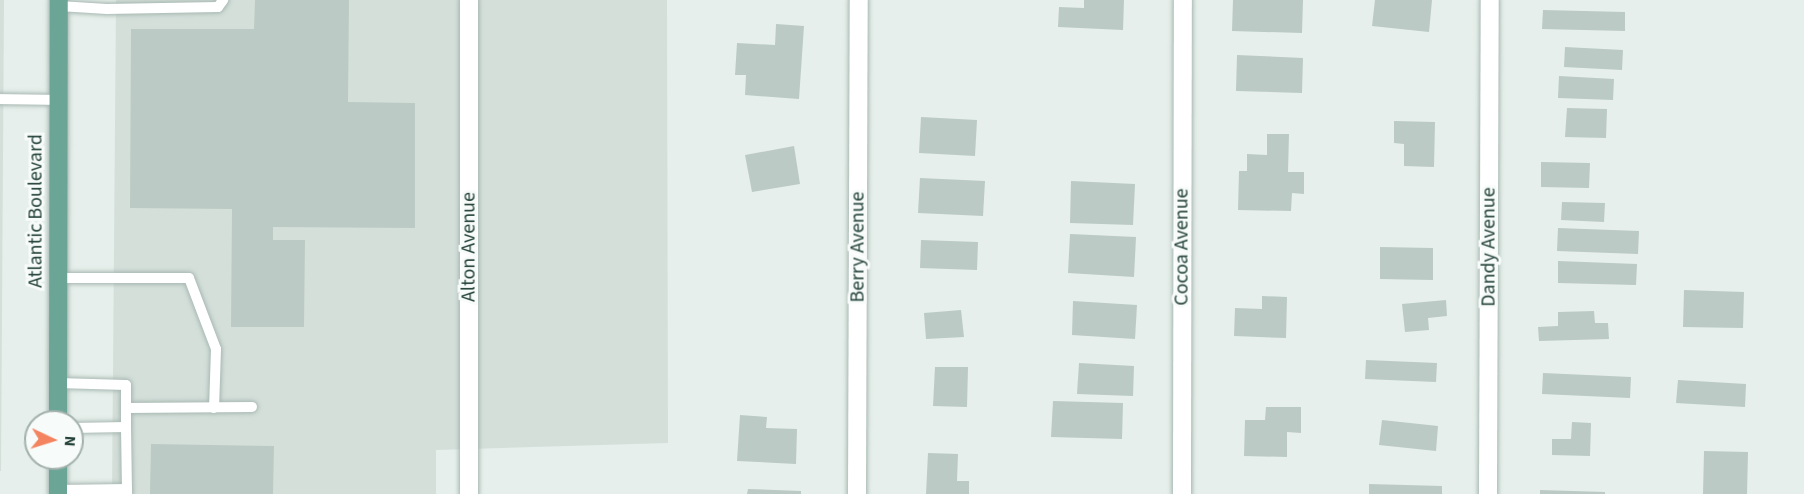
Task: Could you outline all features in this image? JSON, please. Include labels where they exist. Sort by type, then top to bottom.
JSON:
[{"type":"main road","name":"Atlantic Boulevard","points":[[58,410],[59,3]]},
{"type":"main road","points":[[58,470],[58,492]]},
{"type":"street","name":"Alton Avenue","points":[[469,0],[469,494]]},
{"type":"street","name":"Berry Avenue","points":[[857,494],[859,0]]},
{"type":"street","name":"Cocoa Avenue","points":[[1182,494],[1183,0]]},
{"type":"street","name":"Dandy Avenue","points":[[1488,494],[1490,0]]},
{"type":"lane","points":[[59,3],[107,9],[218,7],[223,0]]},
{"type":"lane","points":[[0,99],[58,100]]},
{"type":"lane","points":[[58,278],[189,278],[216,349],[214,408]]},
{"type":"lane","points":[[58,383],[126,385],[127,491],[58,492]]},
{"type":"lane","points":[[126,408],[252,407]]},
{"type":"lane","points":[[84,428],[126,427]]},
{"type":"shaded area","points":[[0,0],[4,0],[1,471],[0,471]]},
{"type":"shaded area","points":[[116,0],[667,0],[668,443],[436,450],[436,494],[112,494]]},
{"type":"building","points":[[255,0],[349,0],[348,102],[415,103],[415,228],[273,227],[273,240],[305,240],[304,327],[231,327],[232,209],[130,208],[131,29],[254,29]]},
{"type":"building","points":[[1084,0],[1124,0],[1123,30],[1058,27],[1059,7],[1084,8]]},
{"type":"building","points":[[1233,0],[1303,0],[1302,33],[1232,31]]},
{"type":"building","points":[[1375,0],[1432,0],[1429,32],[1372,26]]},
{"type":"building","points":[[1543,10],[1625,12],[1625,31],[1542,29]]},
{"type":"building","points":[[776,24],[804,26],[799,99],[745,95],[746,75],[735,75],[737,43],[775,45]]},
{"type":"building","points":[[1565,47],[1623,50],[1622,70],[1564,67]]},
{"type":"building","points":[[1237,55],[1303,58],[1302,93],[1236,91]]},
{"type":"building","points":[[1559,76],[1614,79],[1613,100],[1558,98]]},
{"type":"building","points":[[1567,108],[1607,109],[1606,138],[1565,137]]},
{"type":"building","points":[[921,117],[977,120],[975,156],[919,153]]},
{"type":"building","points":[[1394,121],[1435,122],[1434,167],[1404,166],[1404,144],[1394,143]]},
{"type":"building","points":[[1267,134],[1289,134],[1288,172],[1304,172],[1304,194],[1292,193],[1291,211],[1238,210],[1239,171],[1247,171],[1247,154],[1267,155]]},
{"type":"building","points":[[794,146],[800,184],[752,192],[745,155]]},
{"type":"building","points":[[1541,162],[1590,163],[1589,188],[1541,187]]},
{"type":"building","points":[[920,178],[985,181],[983,216],[918,213]]},
{"type":"building","points":[[1071,181],[1135,184],[1133,225],[1070,223]]},
{"type":"building","points":[[1562,202],[1605,203],[1604,222],[1561,220]]},
{"type":"building","points":[[1558,228],[1639,231],[1638,254],[1557,251]]},
{"type":"building","points":[[1070,234],[1136,237],[1134,277],[1068,273]]},
{"type":"building","points":[[921,240],[978,242],[977,270],[920,268]]},
{"type":"building","points":[[1380,247],[1433,248],[1433,280],[1380,279]]},
{"type":"building","points":[[1558,261],[1637,264],[1636,285],[1558,283]]},
{"type":"building","points":[[1684,290],[1744,292],[1743,328],[1683,327]]},
{"type":"building","points":[[1262,296],[1287,297],[1286,338],[1234,336],[1235,308],[1262,309]]},
{"type":"building","points":[[1446,300],[1447,316],[1428,318],[1429,330],[1405,332],[1402,304]]},
{"type":"building","points":[[1073,301],[1137,305],[1135,339],[1072,335]]},
{"type":"building","points":[[961,310],[964,337],[926,339],[924,313]]},
{"type":"building","points":[[1594,311],[1595,323],[1608,323],[1609,339],[1539,341],[1538,327],[1558,326],[1558,312]]},
{"type":"building","points":[[1366,360],[1437,363],[1436,382],[1365,379]]},
{"type":"building","points":[[1079,363],[1134,366],[1133,396],[1077,394]]},
{"type":"building","points":[[935,367],[968,367],[967,407],[933,406]]},
{"type":"building","points":[[1543,373],[1631,377],[1630,398],[1542,394]]},
{"type":"building","points":[[1678,380],[1746,384],[1745,407],[1676,403]]},
{"type":"building","points":[[1053,401],[1123,403],[1122,439],[1051,437]]},
{"type":"building","points":[[1266,407],[1301,407],[1301,433],[1287,432],[1287,457],[1244,456],[1245,420],[1265,420]]},
{"type":"building","points":[[740,415],[767,417],[766,428],[797,429],[796,464],[737,461]]},
{"type":"building","points":[[1382,420],[1438,426],[1436,451],[1379,445]]},
{"type":"building","points":[[1572,422],[1591,423],[1590,456],[1552,455],[1552,439],[1571,439]]},
{"type":"building","points":[[151,444],[274,446],[273,494],[150,494]]},
{"type":"building","points":[[1704,451],[1748,452],[1747,494],[1703,494]]},
{"type":"building","points":[[928,453],[958,454],[957,481],[969,481],[969,494],[926,494]]},
{"type":"building","points":[[1369,484],[1442,486],[1442,494],[1369,494]]},
{"type":"building","points":[[748,489],[801,491],[801,494],[747,494]]},
{"type":"building","points":[[1540,490],[1605,492],[1605,494],[1540,494]]}]
